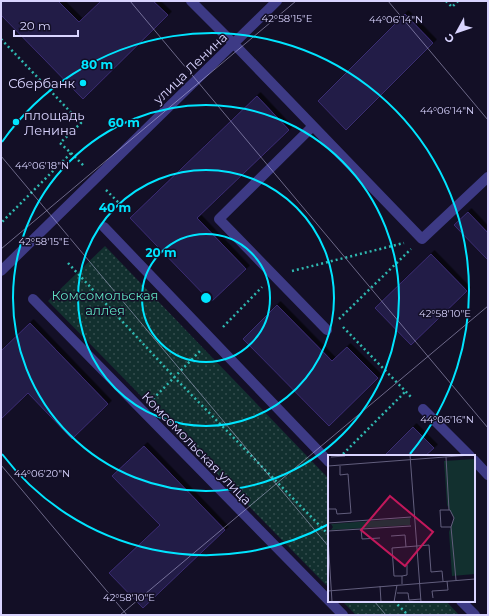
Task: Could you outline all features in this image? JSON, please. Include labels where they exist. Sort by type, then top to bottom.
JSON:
[{"type":"street","points":[[191,1],[422,239],[488,176]]},
{"type":"street","name":"улица Ленина","points":[[1,271],[277,1]]},
{"type":"street","points":[[313,126],[219,219],[327,330]]},
{"type":"street","points":[[104,227],[328,461]]},
{"type":"street","name":"Комсомольская улица","points":[[33,298],[328,600]]},
{"type":"street","points":[[423,409],[469,455]]},
{"type":"street","points":[[475,461],[488,475]]},
{"type":"street","name":"Комсомольская улица","points":[[330,602],[343,615]]},
{"type":"street","points":[[462,602],[475,615]]},
{"type":"path","points":[[446,1],[452,7],[458,1]]},
{"type":"path","points":[[1,39],[81,123],[60,144],[71,153],[1,223]]},
{"type":"path","points":[[142,410],[273,275],[422,239]]},
{"type":"path","points":[[327,330],[422,239]]},
{"type":"path","points":[[68,263],[174,377],[328,534]]},
{"type":"path","points":[[337,321],[423,409]]},
{"type":"path","points":[[343,454],[406,392]]},
{"type":"path","points":[[395,602],[408,615]]},
{"type":"green space","name":"Комсомольская аллея","points":[[105,246],[328,478],[328,587],[48,301]]},
{"type":"green space","points":[[343,602],[447,602],[459,615],[356,615]]},
{"type":"building","points":[[1,1],[58,1],[79,22],[101,1],[153,1],[168,15],[83,99],[1,15]]},
{"type":"building","points":[[405,14],[433,43],[346,130],[318,101]]},
{"type":"building","points":[[257,96],[289,130],[197,218],[246,269],[211,302],[130,218]]},
{"type":"building","points":[[468,212],[488,233],[488,260],[454,225]]},
{"type":"building","points":[[431,254],[467,291],[411,345],[375,308]]},
{"type":"building","points":[[277,305],[332,361],[347,347],[378,378],[329,426],[243,339]]},
{"type":"building","points":[[30,323],[108,404],[72,439],[28,393],[1,419],[1,351]]},
{"type":"building","points":[[413,427],[434,448],[426,455],[385,455]]},
{"type":"building","points":[[144,446],[225,530],[143,608],[109,573],[160,525],[112,476]]},
{"type":"place","name":"Сбербанк","points":[[83,83]]},
{"type":"place","name":"площадь Ленина","points":[[16,122]]}]
